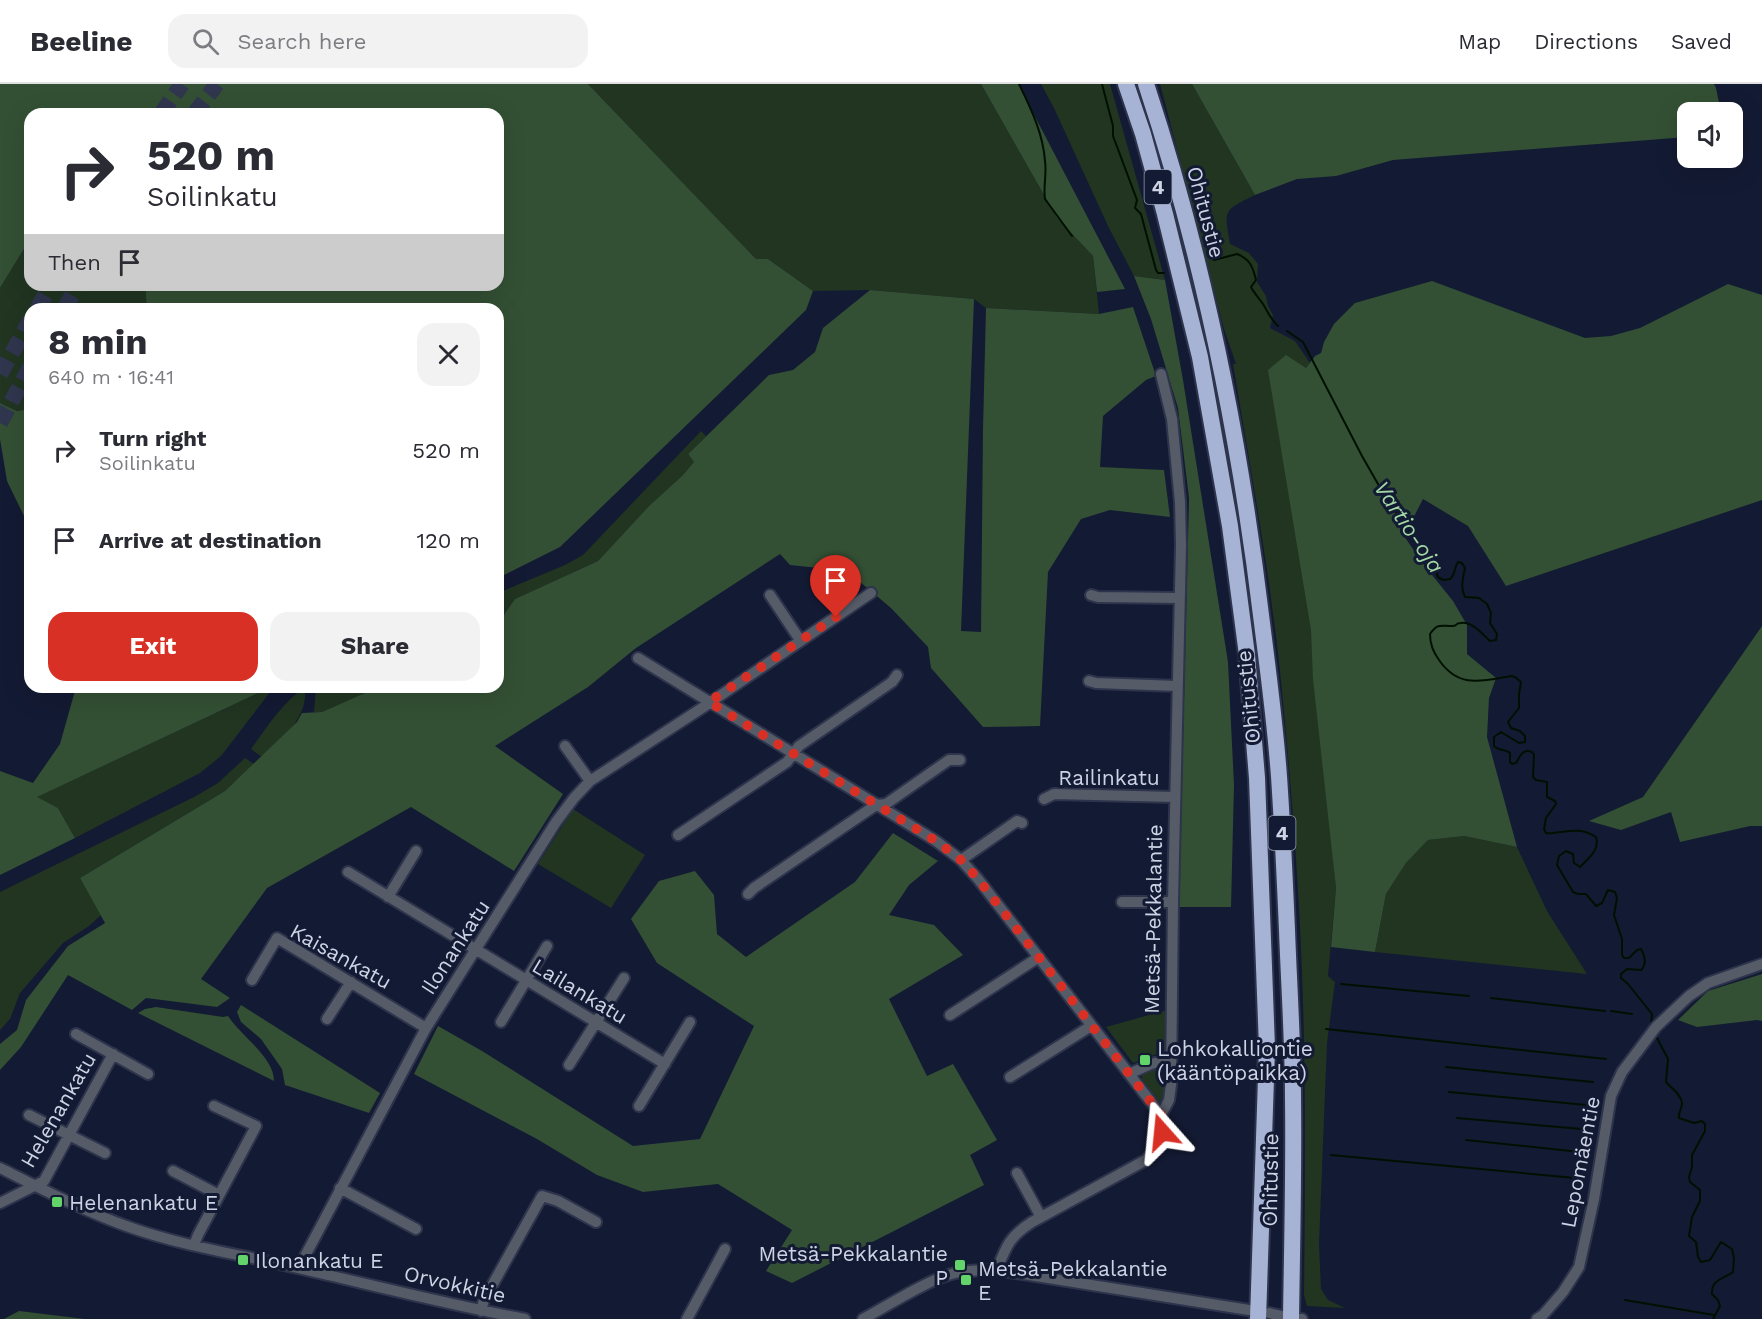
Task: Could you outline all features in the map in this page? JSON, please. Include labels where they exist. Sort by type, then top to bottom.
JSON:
[{"type":"highway","name":"Ohitustie","points":[[1126,84],[1162,203],[1200,357],[1230,526],[1247,656],[1257,778],[1267,1048],[1259,1314]]},
{"type":"highway","name":"Ohitustie","points":[[1146,84],[1183,207],[1218,351],[1252,537],[1266,653],[1280,789],[1292,1047],[1293,1101],[1286,1317]]},
{"type":"street","name":"Metsä-Pekkalantie","points":[[997,1270],[1004,1250],[1016,1232],[1146,1160],[1158,1147],[1162,1132],[1161,1115],[1169,1100],[1181,545],[1180,502],[1172,418],[1161,374]]},
{"type":"street","name":"Ilonankatu","points":[[301,1268],[340,1188],[426,1028],[556,822],[574,798],[590,781],[871,593]]},
{"type":"street","points":[[770,595],[800,640]]},
{"type":"street","points":[[1091,596],[1179,598]]},
{"type":"street","points":[[638,658],[936,841],[961,860],[1161,1115]]},
{"type":"street","points":[[678,835],[787,762],[799,746],[892,682],[897,675]]},
{"type":"street","points":[[1089,681],[1177,686]]},
{"type":"street","points":[[565,747],[590,781]]},
{"type":"street","points":[[748,894],[876,805],[886,804],[949,760],[960,760]]},
{"type":"street","name":"Railinkatu","points":[[1044,799],[1054,794],[1175,797]]},
{"type":"street","points":[[961,860],[1017,821],[1022,823]]},
{"type":"street","points":[[388,897],[416,851]]},
{"type":"street","name":"Lailankatu","points":[[348,872],[665,1064]]},
{"type":"street","points":[[1122,902],[1173,902]]},
{"type":"street","name":"Kaisankatu","points":[[252,980],[277,938],[426,1028]]},
{"type":"street","points":[[501,1022],[547,946]]},
{"type":"street","points":[[950,1015],[1039,957]]},
{"type":"street","name":"Lepomäentie","points":[[1538,1319],[1563,1292],[1579,1267],[1594,1198],[1611,1096],[1622,1072],[1656,1027],[1689,996],[1720,977],[1762,964]]},
{"type":"street","points":[[569,1065],[624,978]]},
{"type":"street","points":[[327,1019],[351,982]]},
{"type":"street","points":[[639,1106],[690,1022]]},
{"type":"street","points":[[1010,1077],[1091,1026]]},
{"type":"street","points":[[76,1034],[148,1074]]},
{"type":"street","name":"Helenankatu","points":[[35,1185],[44,1181],[113,1054]]},
{"type":"street","points":[[1129,1074],[1151,1064],[1171,1059]]},
{"type":"street","points":[[194,1245],[256,1125],[214,1106]]},
{"type":"street","points":[[29,1115],[105,1153]]},
{"type":"street","name":"Orvokkitie","points":[[0,1167],[107,1218],[148,1233],[481,1311],[525,1319]]},
{"type":"street","points":[[173,1171],[219,1195]]},
{"type":"street","points":[[1017,1173],[1041,1217]]},
{"type":"street","points":[[0,1203],[35,1185]]},
{"type":"street","points":[[340,1188],[416,1229]]},
{"type":"street","points":[[481,1311],[484,1300],[542,1196],[558,1201],[596,1222]]},
{"type":"street","points":[[687,1319],[725,1250]]},
{"type":"street","points":[[863,1319],[920,1288],[953,1274],[979,1270],[997,1270],[1286,1317]]},
{"type":"green space","points":[[0,84],[588,84],[756,259],[768,259],[813,291],[806,310],[560,547],[504,575],[504,303],[146,303],[146,291],[504,291],[504,108],[24,108],[24,249],[0,288]]},
{"type":"green space","points":[[588,84],[981,84],[1057,218],[1093,256],[1099,314],[986,308],[974,299],[870,290],[813,291],[768,259],[756,259]]},
{"type":"green space","points":[[981,84],[1018,84],[1125,289],[1097,292],[1093,256],[1057,218]]},
{"type":"green space","points":[[1041,84],[1110,84],[1165,280],[1134,276]]},
{"type":"green space","points":[[1160,84],[1192,84],[1255,195],[1237,204],[1228,212],[1230,244],[1249,253],[1258,264],[1257,282],[1266,296],[1273,315],[1270,328],[1295,341],[1310,363],[1306,368],[1311,630],[1336,888],[1328,976],[1335,982],[1327,1043],[1319,1244],[1321,1289],[1328,1300],[1345,1308],[1307,1306],[1304,1295],[1305,1112],[1302,962],[1291,795],[1276,632],[1233,364],[1236,364],[1224,329]]},
{"type":"green space","points":[[1192,84],[1714,84],[1716,88],[1719,102],[1677,102],[1677,138],[1393,160],[1336,176],[1297,179],[1255,195]]},
{"type":"green space","points":[[24,249],[24,291],[146,291],[146,303],[24,303],[24,410],[17,411],[0,403],[0,288]]},
{"type":"green space","points":[[1134,276],[1165,280],[1228,662],[1234,785],[1231,907],[1179,907],[1189,498],[1178,408],[1151,319]]},
{"type":"green space","points":[[1432,281],[1585,338],[1611,336],[1640,328],[1728,284],[1762,295],[1762,500],[1506,586],[1468,526],[1423,499],[1404,536],[1453,601],[1467,625],[1467,654],[1496,678],[1489,698],[1487,737],[1517,847],[1464,836],[1428,840],[1406,863],[1386,894],[1375,952],[1331,947],[1336,888],[1313,679],[1311,630],[1268,370],[1286,355],[1306,368],[1315,356],[1321,353],[1334,324],[1355,303]]},
{"type":"green space","points":[[870,290],[974,299],[961,631],[981,632],[986,308],[1099,314],[1133,307],[1156,376],[1146,380],[1103,416],[1100,467],[1164,470],[1170,517],[1110,510],[1081,519],[1048,572],[1040,726],[983,727],[931,668],[928,647],[891,608],[847,571],[790,565],[780,554],[636,648],[588,687],[495,746],[563,794],[514,871],[411,807],[267,888],[201,979],[230,998],[217,1007],[146,998],[132,1010],[68,975],[21,1047],[0,1070],[0,1044],[17,1030],[26,1000],[68,946],[105,923],[80,878],[225,791],[297,722],[302,713],[322,712],[365,693],[504,693],[504,616],[515,599],[598,561],[694,462],[688,454],[769,375],[793,370],[815,352],[823,328]]},
{"type":"green space","points":[[0,403],[17,411],[24,410],[24,516],[7,481],[0,439]]},
{"type":"green space","points":[[701,431],[706,436],[688,454],[694,462],[598,561],[515,599],[504,616],[504,590],[583,555]]},
{"type":"green space","points":[[1762,626],[1762,826],[1750,826],[1680,842],[1671,812],[1621,830],[1589,821],[1643,797]]},
{"type":"green space","points":[[74,693],[258,693],[37,797],[58,808],[75,838],[0,875],[0,771],[33,783],[60,744]]},
{"type":"green space","points":[[258,693],[269,693],[221,756],[200,773],[75,838],[58,808],[36,797]]},
{"type":"green space","points":[[297,693],[305,693],[302,709],[293,726],[262,757],[251,749],[282,708]]},
{"type":"green space","points":[[316,693],[365,693],[322,712],[314,712]]},
{"type":"green space","points":[[245,758],[254,764],[225,791],[80,878],[101,915],[63,943],[20,993],[10,1019],[0,1030],[0,892],[194,797],[218,783]]},
{"type":"green space","points":[[573,809],[645,855],[611,908],[538,864]]},
{"type":"green space","points":[[893,833],[938,861],[909,885],[889,915],[934,925],[963,955],[889,999],[927,1076],[953,1064],[997,1140],[970,1155],[984,1185],[792,1283],[766,1271],[792,1230],[718,1184],[643,1192],[597,1175],[537,1139],[414,1074],[438,1026],[633,1146],[700,1139],[754,1026],[657,963],[631,919],[659,881],[695,871],[714,895],[717,934],[746,957],[855,882]]},
{"type":"green space","points":[[1464,836],[1517,847],[1547,911],[1587,974],[1375,952],[1386,894],[1406,863],[1428,840]]},
{"type":"green space","points":[[1762,974],[1762,1021],[1697,1027],[1678,1020],[1708,991]]},
{"type":"green space","points":[[241,1005],[380,1093],[369,1113],[285,1085],[282,1069],[261,1039],[241,1022],[237,1012]]},
{"type":"green space","points":[[156,1007],[228,1016],[263,1055],[273,1072],[274,1081],[138,1013]]},
{"type":"green space","points":[[1167,1010],[1167,1050],[1133,1063],[1106,1027]]},
{"type":"green space","points":[[1160,1067],[1167,1072],[1165,1098],[1158,1103],[1142,1079],[1142,1075],[1144,1072]]},
{"type":"green space","points":[[19,1311],[85,1319],[4,1319]]},
{"type":"waterway","points":[[1019,84],[1042,141],[1045,199],[1072,236]]},
{"type":"waterway","name":"Vartio-oja","points":[[1102,84],[1113,126],[1113,136],[1137,200],[1135,208],[1141,214],[1156,270],[1158,273],[1164,273]]},
{"type":"waterway","name":"Vartio-oja","points":[[1214,260],[1237,254],[1248,261],[1256,280],[1251,287],[1278,326]]},
{"type":"waterway","name":"Vartio-oja","points":[[1287,331],[1303,342],[1382,491],[1414,539],[1436,559],[1439,578],[1450,579],[1458,562],[1462,563],[1465,568],[1463,594],[1465,597],[1479,598],[1487,604],[1491,613],[1490,623],[1497,634],[1496,640],[1490,641],[1473,626],[1459,623],[1454,626],[1435,628],[1430,634],[1432,648],[1447,669],[1463,679],[1481,681],[1511,676],[1521,682],[1519,708],[1508,722],[1511,728],[1520,731],[1525,736],[1525,742],[1519,743],[1501,732],[1494,737],[1494,746],[1510,753],[1512,764],[1516,763],[1526,751],[1534,755],[1533,777],[1536,780],[1547,782],[1547,797],[1556,804],[1546,818],[1544,829],[1546,833],[1579,831],[1596,837],[1595,850],[1580,867],[1574,863],[1573,854],[1566,851],[1559,856],[1557,865],[1573,892],[1586,894],[1596,906],[1602,903],[1608,890],[1615,892],[1617,898],[1614,915],[1622,939],[1622,955],[1624,958],[1629,958],[1641,949],[1645,960],[1641,970],[1627,969],[1621,974],[1621,978],[1652,1014],[1651,1026]]},
{"type":"waterway","points":[[1341,984],[1469,996]]},
{"type":"waterway","points":[[1491,998],[1605,1011]]},
{"type":"waterway","points":[[1611,1011],[1632,1014]]},
{"type":"waterway","points":[[1326,1029],[1606,1059]]},
{"type":"waterway","name":"Vartio-oja","points":[[1657,1038],[1668,1059],[1666,1082],[1681,1100],[1679,1118],[1694,1123],[1702,1121],[1705,1124],[1705,1131],[1692,1155],[1689,1177],[1690,1182],[1700,1190],[1700,1201],[1692,1217],[1689,1236],[1696,1242],[1701,1262],[1710,1260],[1721,1242],[1732,1249],[1734,1258],[1733,1272],[1716,1282],[1712,1289],[1712,1294],[1720,1306],[1713,1319]]},
{"type":"waterway","points":[[1446,1067],[1593,1082]]},
{"type":"waterway","points":[[1449,1092],[1586,1105]]},
{"type":"waterway","points":[[1457,1118],[1582,1129]]},
{"type":"waterway","points":[[1466,1140],[1580,1152]]},
{"type":"waterway","points":[[1331,1155],[1586,1179]]},
{"type":"waterway","points":[[1625,1300],[1714,1315]]},
{"type":"tunnel","points":[[165,108],[182,84]]},
{"type":"tunnel","points":[[199,108],[217,84]]},
{"type":"tunnel","points":[[40,303],[48,291]]},
{"type":"tunnel","points":[[68,303],[74,291]]},
{"type":"tunnel","points":[[0,374],[24,332]]},
{"type":"tunnel","points":[[0,423],[24,378]]},
{"type":"place","name":"Lohkokalliontie (kääntöpaikka)","points":[[1145,1060]]},
{"type":"place","name":"Helenankatu E","points":[[57,1202]]},
{"type":"place","name":"Ilonankatu E","points":[[243,1260]]},
{"type":"place","name":"Metsä-Pekkalantie P","points":[[960,1265]]},
{"type":"place","name":"Metsä-Pekkalantie E","points":[[966,1280]]},
{"type":"route","points":[[836,617],[709,702],[936,841],[961,860],[1161,1115],[1162,1132]]}]
